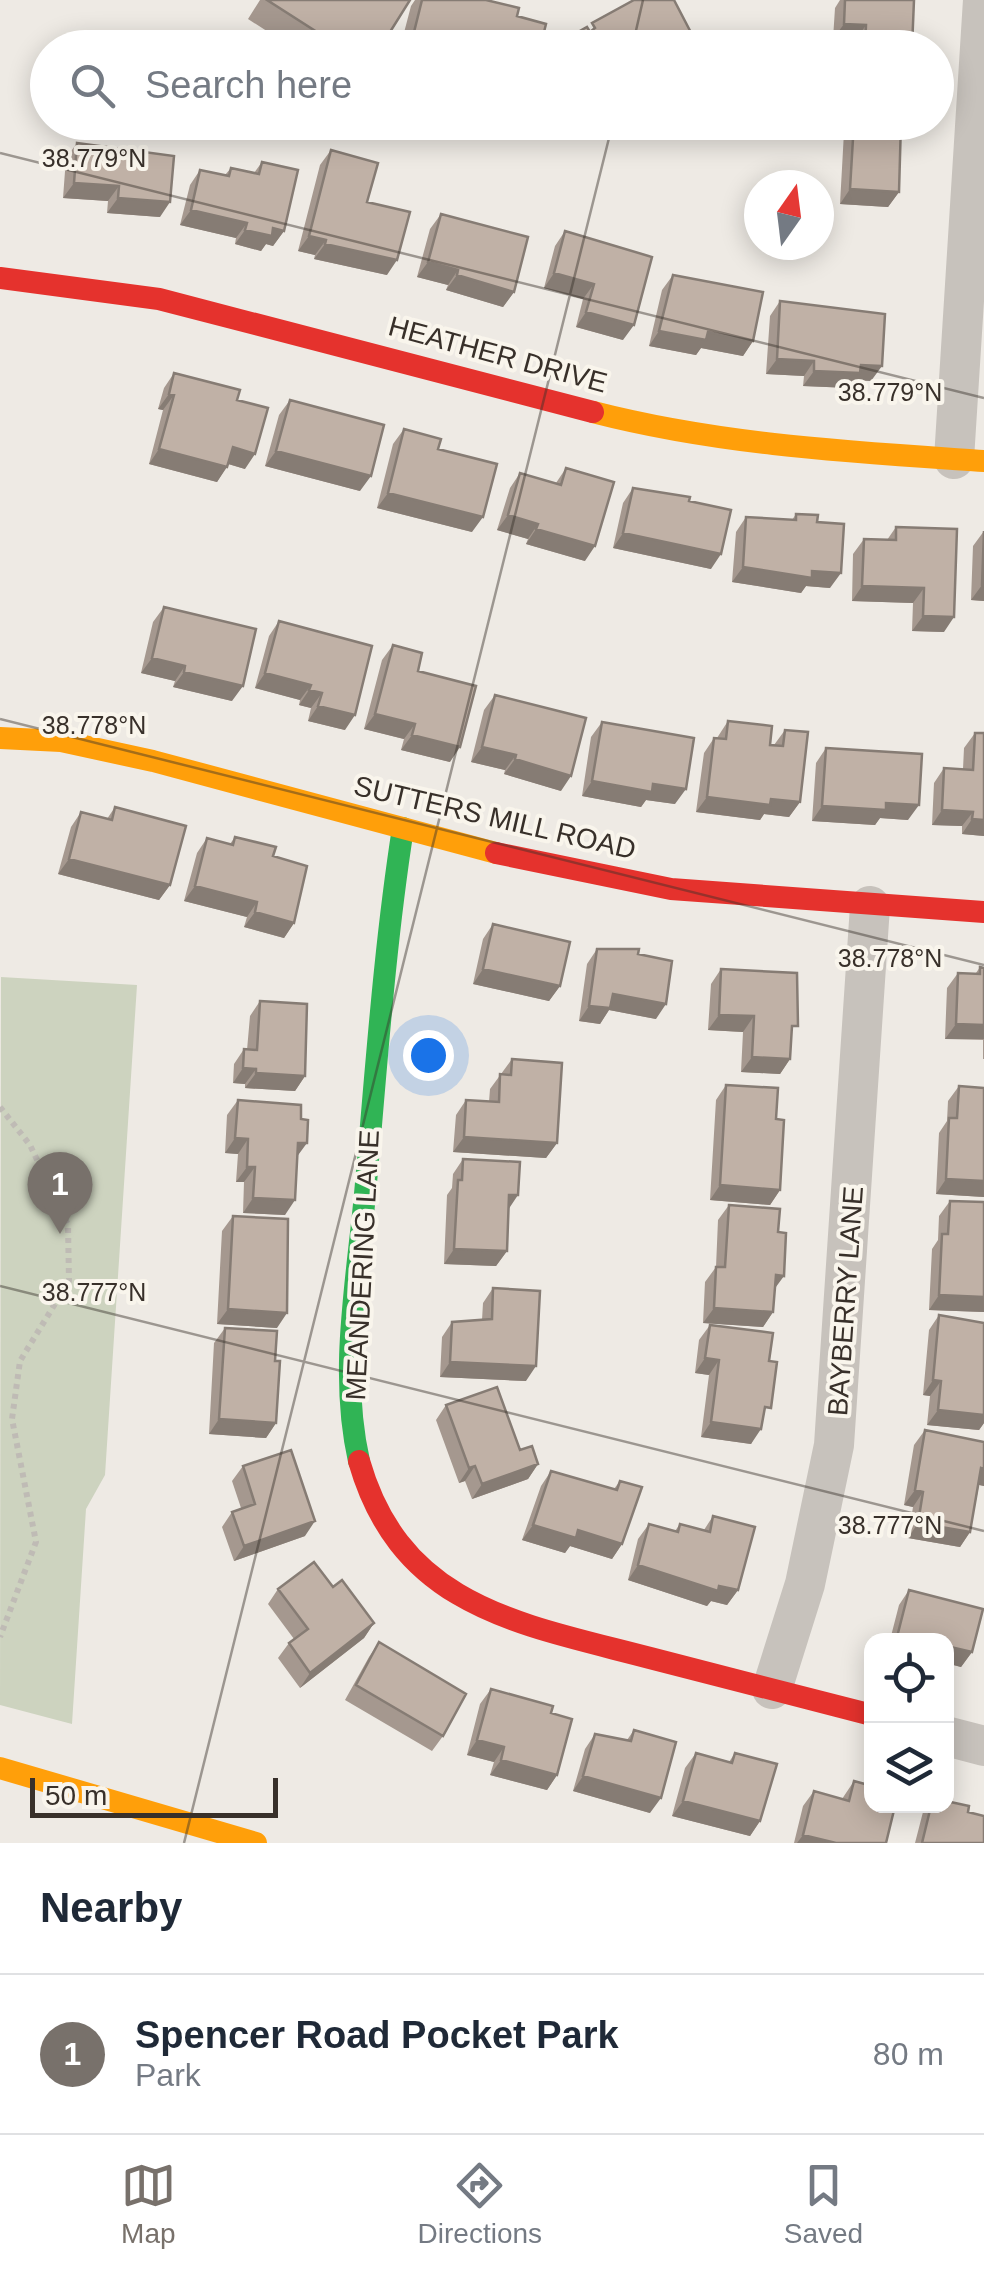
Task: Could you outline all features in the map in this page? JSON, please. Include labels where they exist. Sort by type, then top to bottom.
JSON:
[{"type":"street","points":[[969,460],[983,0]]},
{"type":"street","name":"HEATHER DRIVE","points":[[0,278],[176,303],[672,430],[801,449],[969,460]]},
{"type":"street","name":"SUTTERS MILL ROAD","points":[[0,738],[61,741],[135,757],[531,861],[671,889],[984,912]]},
{"type":"street","name":"MEANDERING LANE","points":[[403,828],[375,1032],[354,1325],[356,1452],[370,1497],[391,1533],[424,1570],[458,1597],[504,1620],[864,1714]]},
{"type":"street","name":"BAYBERRY LANE","points":[[772,1689],[805,1584],[834,1445],[870,906]]},
{"type":"street","points":[[954,1738],[984,1746]]},
{"type":"street","points":[[0,1768],[256,1843]]},
{"type":"path","points":[[0,1107],[30,1146],[68,1225],[70,1280],[20,1360],[12,1419],[36,1542],[0,1637]]},
{"type":"green space","points":[[1,977],[137,985],[105,1475],[86,1509],[72,1724],[0,1705]]},
{"type":"building","points":[[267,0],[410,0],[391,30],[314,30]]},
{"type":"building","points":[[422,0],[486,0],[519,8],[517,16],[546,24],[544,30],[414,30]]},
{"type":"building","points":[[634,0],[674,0],[690,30],[592,30],[592,23]]},
{"type":"building","points":[[845,0],[914,0],[913,30],[866,30],[866,25],[844,24]]},
{"type":"building","points":[[853,140],[900,140],[899,192],[850,189]]},
{"type":"building","points":[[77,143],[174,156],[170,202],[118,198],[119,186],[74,183]]},
{"type":"building","points":[[331,150],[378,163],[367,202],[410,212],[397,260],[325,244],[326,240],[309,236]]},
{"type":"building","points":[[262,162],[298,170],[284,231],[273,228],[272,236],[245,230],[247,223],[191,210],[200,170],[229,176],[231,168],[259,174]]},
{"type":"building","points":[[441,214],[528,237],[514,292],[428,262]]},
{"type":"building","points":[[565,231],[652,257],[634,325],[586,312],[594,284],[554,273]]},
{"type":"building","points":[[673,275],[763,292],[753,341],[708,332],[706,340],[659,331]]},
{"type":"building","points":[[780,301],[885,314],[882,366],[861,365],[860,373],[814,371],[814,361],[777,359]]},
{"type":"building","points":[[174,373],[240,390],[237,400],[268,408],[255,454],[233,447],[227,467],[159,449],[174,395],[169,394]]},
{"type":"building","points":[[290,400],[384,425],[371,476],[276,451]]},
{"type":"building","points":[[404,429],[441,439],[438,449],[497,464],[483,517],[388,493]]},
{"type":"building","points":[[566,468],[614,482],[595,546],[536,529],[538,524],[508,515],[520,473],[561,485]]},
{"type":"building","points":[[633,488],[690,497],[689,501],[731,510],[721,554],[623,533]]},
{"type":"building","points":[[796,514],[818,515],[817,522],[844,524],[841,573],[812,571],[812,578],[743,567],[746,517],[796,520]]},
{"type":"building","points":[[896,527],[957,529],[954,617],[923,616],[924,588],[862,586],[864,539],[896,540]]},
{"type":"building","points":[[164,607],[256,629],[243,686],[184,672],[185,666],[152,658]]},
{"type":"building","points":[[279,621],[372,646],[355,715],[318,706],[322,693],[309,690],[311,685],[265,673]]},
{"type":"building","points":[[393,645],[422,653],[418,671],[476,686],[460,747],[412,735],[415,724],[375,714]]},
{"type":"building","points":[[495,695],[586,718],[571,776],[482,747]]},
{"type":"building","points":[[728,721],[772,726],[770,745],[783,746],[785,730],[808,732],[800,802],[771,799],[770,805],[707,797],[714,738],[726,739]]},
{"type":"building","points":[[602,722],[694,738],[686,789],[653,784],[652,792],[592,781]]},
{"type":"building","points":[[975,733],[984,733],[984,820],[972,819],[973,812],[942,810],[944,768],[973,770]]},
{"type":"building","points":[[826,748],[922,754],[919,805],[886,803],[886,810],[822,806]]},
{"type":"building","points":[[115,807],[186,826],[170,885],[69,859],[81,812],[112,820]]},
{"type":"building","points":[[235,837],[276,847],[273,856],[307,866],[294,923],[255,912],[257,902],[195,886],[207,838],[233,845]]},
{"type":"building","points":[[493,924],[570,942],[560,986],[483,969]]},
{"type":"building","points":[[597,949],[639,949],[638,954],[672,961],[666,1004],[613,994],[610,1008],[589,1006]]},
{"type":"building","points":[[980,967],[984,968],[984,1025],[956,1024],[958,973],[980,974]]},
{"type":"building","points":[[721,969],[797,973],[798,1026],[792,1026],[790,1059],[752,1057],[754,1016],[719,1015]]},
{"type":"building","points":[[260,1001],[307,1004],[305,1076],[256,1073],[256,1069],[243,1068],[244,1049],[257,1050]]},
{"type":"building","points":[[512,1059],[562,1063],[557,1143],[464,1137],[466,1100],[499,1102],[500,1074],[511,1075]]},
{"type":"building","points":[[726,1085],[778,1088],[776,1119],[784,1120],[780,1190],[720,1185]]},
{"type":"building","points":[[959,1086],[984,1088],[984,1181],[946,1179],[949,1118],[957,1118]]},
{"type":"building","points":[[238,1100],[301,1105],[301,1119],[308,1120],[307,1143],[298,1143],[295,1200],[253,1198],[255,1167],[247,1167],[248,1139],[235,1138]]},
{"type":"building","points":[[463,1159],[520,1162],[518,1195],[509,1195],[507,1251],[454,1249]]},
{"type":"building","points":[[950,1201],[984,1202],[984,1297],[939,1295],[942,1234],[948,1234]]},
{"type":"building","points":[[729,1205],[780,1209],[778,1232],[786,1233],[784,1276],[776,1275],[773,1312],[714,1308],[716,1267],[725,1267]]},
{"type":"building","points":[[233,1216],[288,1219],[287,1313],[228,1309]]},
{"type":"building","points":[[493,1288],[540,1291],[536,1366],[450,1362],[452,1322],[492,1319]]},
{"type":"building","points":[[939,1315],[984,1323],[984,1415],[938,1410],[941,1381],[933,1380]]},
{"type":"building","points":[[710,1325],[773,1333],[769,1361],[777,1362],[771,1408],[765,1407],[761,1429],[711,1422],[719,1360],[705,1358]]},
{"type":"building","points":[[225,1328],[277,1331],[275,1361],[280,1361],[276,1423],[219,1419]]},
{"type":"building","points":[[497,1387],[520,1450],[532,1446],[538,1464],[482,1484],[475,1466],[469,1468],[446,1405]]},
{"type":"building","points":[[925,1430],[984,1442],[984,1469],[981,1468],[970,1532],[918,1523],[923,1492],[915,1490]]},
{"type":"building","points":[[291,1450],[315,1521],[244,1546],[232,1512],[255,1504],[243,1466]]},
{"type":"building","points":[[551,1471],[617,1490],[620,1481],[642,1487],[622,1544],[578,1530],[576,1538],[533,1525]]},
{"type":"building","points":[[713,1516],[755,1527],[738,1590],[719,1586],[718,1591],[638,1565],[649,1524],[678,1532],[680,1524],[710,1532]]},
{"type":"building","points":[[314,1562],[333,1587],[342,1580],[374,1623],[310,1673],[289,1643],[308,1629],[278,1589]]},
{"type":"building","points":[[909,1590],[983,1609],[972,1652],[954,1648],[954,1633],[898,1633]]},
{"type":"building","points":[[379,1642],[466,1694],[443,1736],[356,1685]]},
{"type":"building","points":[[491,1689],[553,1706],[551,1713],[572,1719],[557,1775],[501,1760],[504,1747],[477,1740]]},
{"type":"building","points":[[634,1730],[676,1742],[661,1798],[583,1776],[595,1734],[631,1741]]},
{"type":"building","points":[[696,1753],[732,1763],[735,1753],[777,1764],[760,1821],[683,1801]]},
{"type":"building","points":[[854,1781],[864,1784],[864,1813],[893,1813],[886,1843],[836,1843],[803,1835],[814,1791],[849,1801]]},
{"type":"building","points":[[954,1803],[969,1806],[968,1812],[984,1816],[984,1843],[922,1843],[929,1813],[954,1813]]},
{"type":"traffic: fast","points":[[359,1461],[350,1395],[352,1328],[386,965],[403,828]]},
{"type":"traffic: slow","points":[[593,412],[738,440],[984,461]]},
{"type":"traffic: slow","points":[[0,738],[61,741],[153,761],[496,853]]},
{"type":"traffic: slow","points":[[0,1768],[256,1843]]},
{"type":"traffic: jam","points":[[0,278],[159,299],[593,412]]},
{"type":"traffic: jam","points":[[496,853],[671,889],[984,912]]},
{"type":"traffic: jam","points":[[359,1461],[378,1510],[404,1549],[436,1579],[472,1602],[556,1634],[864,1713]]},
{"type":"place","name":"Spencer Road Pocket Park","points":[[60,1234]]}]
